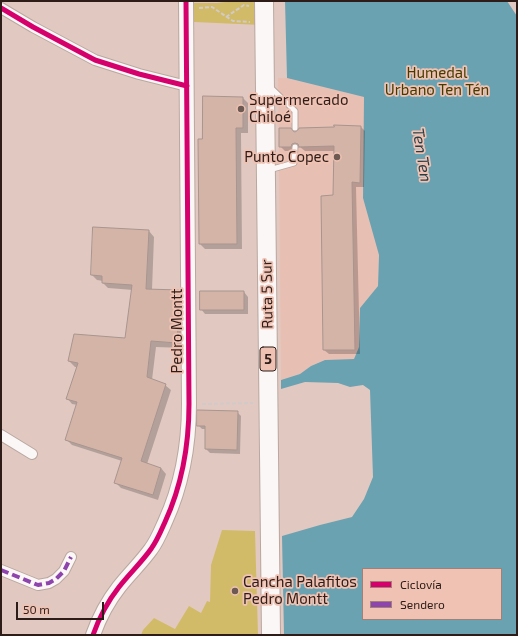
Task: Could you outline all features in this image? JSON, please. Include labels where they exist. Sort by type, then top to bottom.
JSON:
[{"type":"highway","name":"Ruta 5 Sur","points":[[264,10],[271,635]]},
{"type":"street","name":"Pedro Montt","points":[[93,635],[102,614],[118,588],[151,549],[168,517],[184,463],[189,404],[186,4]]},
{"type":"street","points":[[1,8],[95,60],[139,74],[187,86]]},
{"type":"street","points":[[1,435],[32,454]]},
{"type":"street","points":[[1,570],[38,585],[49,583],[56,579],[64,571],[71,557]]},
{"type":"lane","points":[[265,82],[295,111],[295,128]]},
{"type":"lane","points":[[266,171],[294,163],[295,147]]},
{"type":"path","points":[[186,4],[212,7],[233,21],[264,10]]},
{"type":"path","points":[[226,16],[244,5],[264,10]]},
{"type":"path","points":[[189,404],[268,403]]},
{"type":"shaded area","points":[[261,1],[261,25],[194,22],[194,3]]},
{"type":"shaded area","points":[[278,78],[287,78],[364,97],[379,255],[378,286],[360,308],[359,347],[354,359],[325,360],[311,366],[300,374],[281,380]]},
{"type":"shaded area","points":[[222,530],[255,531],[258,635],[141,635],[143,630],[154,618],[175,629],[189,606],[201,613],[207,601],[210,602],[211,565]]},
{"type":"water","name":"Humedal Urbano Ten Tén","points":[[285,1],[507,1],[517,16],[517,635],[284,635],[282,536],[352,517],[364,499],[373,477],[370,390],[363,385],[350,387],[338,383],[305,382],[281,389],[281,380],[300,374],[311,366],[325,360],[354,359],[359,347],[360,308],[378,286],[379,255],[363,198],[364,97],[287,78]]},
{"type":"building","points":[[203,96],[243,97],[243,128],[236,128],[237,244],[199,244],[198,139],[202,139]]},
{"type":"building","points":[[334,125],[361,126],[360,183],[352,182],[355,350],[323,350],[321,196],[333,195],[334,146],[299,147],[298,144],[295,143],[292,144],[291,147],[279,147],[279,128],[291,128],[295,132],[299,128],[334,127]]},
{"type":"building","points":[[93,227],[149,230],[146,289],[180,290],[177,343],[151,341],[147,377],[166,384],[141,461],[161,468],[153,495],[114,483],[122,458],[65,440],[77,402],[66,399],[78,363],[68,361],[74,334],[125,338],[132,285],[102,283],[102,276],[91,275]]},
{"type":"building","points":[[200,291],[244,291],[244,310],[200,310]]},
{"type":"building","points":[[197,410],[238,411],[237,450],[205,449],[205,426],[197,426]]},
{"type":"marked path","points":[[1,570],[38,585],[49,583],[56,579],[64,571],[71,557]]},
{"type":"cycle path","points":[[93,635],[111,598],[147,554],[159,536],[176,494],[186,450],[189,419],[186,1]]},
{"type":"cycle path","points":[[1,8],[95,60],[139,74],[187,86]]},
{"type":"place","name":"Supermercado Chiloé","points":[[241,109]]},
{"type":"place","name":"Punto Copec","points":[[337,157]]},
{"type":"place","name":"Cancha Palafitos Pedro Montt","points":[[235,591]]},
{"type":"water label","name":"Ten Ten","points":[[422,155]]}]
